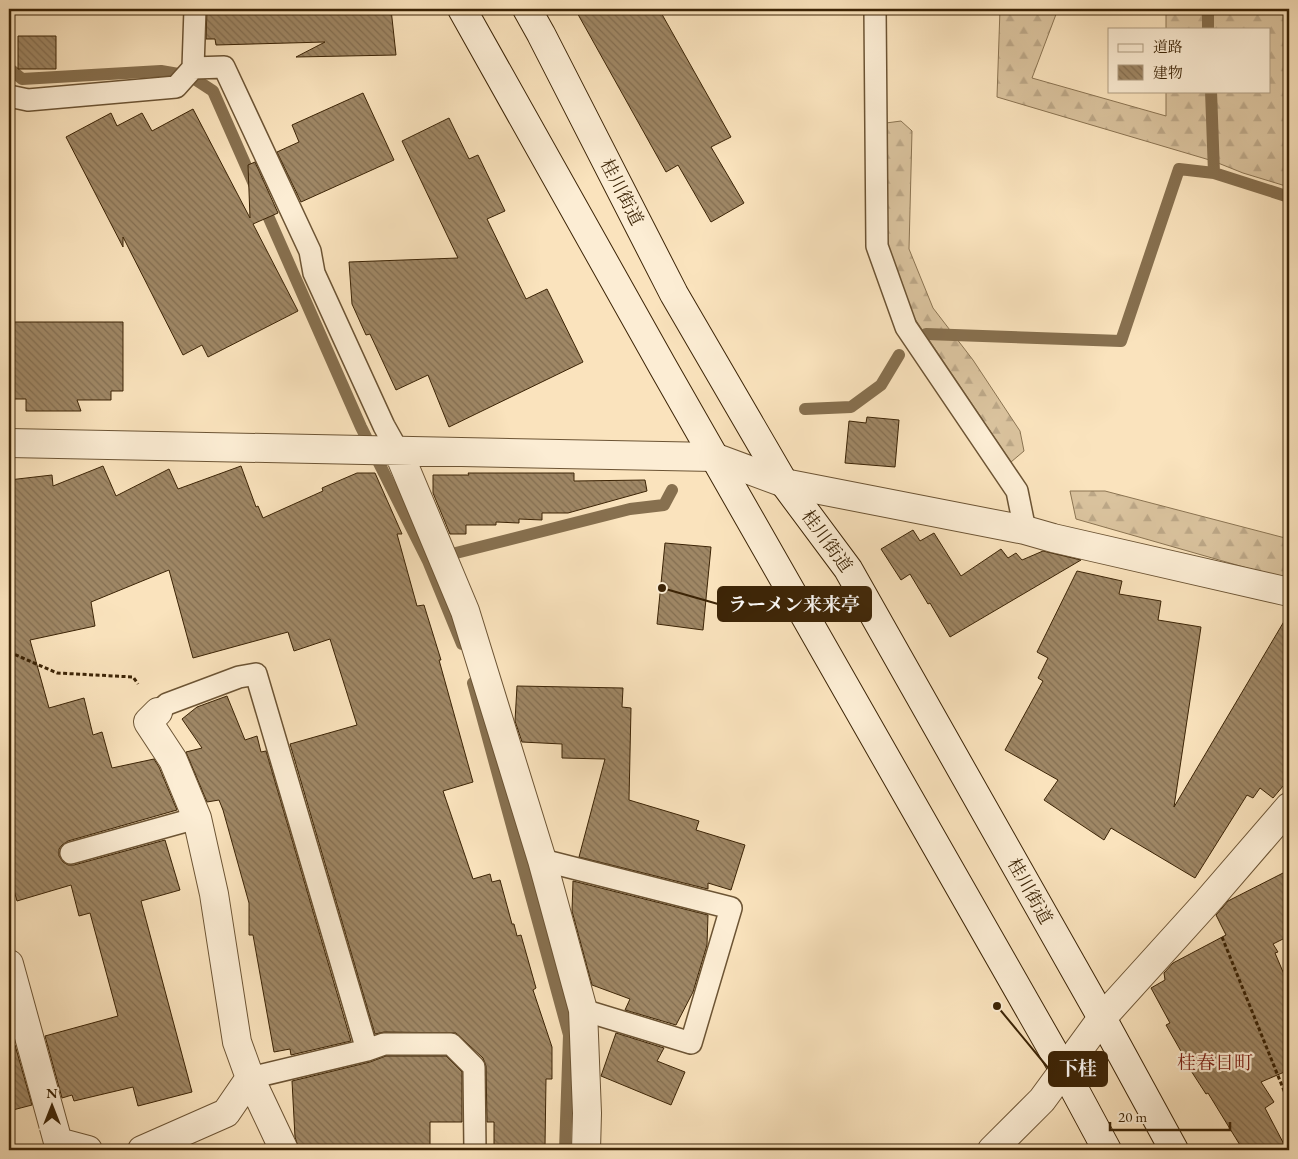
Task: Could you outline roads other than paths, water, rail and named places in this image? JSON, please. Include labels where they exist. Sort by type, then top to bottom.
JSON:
[{"type":"street","points":[[462,9],[1064,1070],[1107,1150]]},
{"type":"street","name":"桂川街道","points":[[527,9],[546,42],[674,294],[784,483],[848,569],[1102,1018],[1174,1150]]},
{"type":"street","points":[[9,443],[714,456],[784,483],[1025,530],[1289,592]]},
{"type":"street","points":[[398,450],[465,610],[542,860],[583,1010],[587,1113],[586,1150]]},
{"type":"street","points":[[158,712],[148,722],[173,760],[197,818],[214,894],[237,1042],[250,1078],[284,1150]]},
{"type":"street","points":[[992,1150],[1042,1100],[1102,1018],[1207,902],[1289,807]]},
{"type":"street","points":[[9,964],[58,1142],[88,1150]]},
{"type":"street","points":[[142,1150],[226,1113],[250,1078]]},
{"type":"lane","points":[[194,68],[195,9]]},
{"type":"lane","points":[[875,9],[876,246],[906,327],[1017,491],[1025,530]]},
{"type":"lane","points":[[9,96],[28,100],[176,86],[194,68],[224,67],[310,251],[314,273],[384,426],[398,450]]},
{"type":"lane","points":[[158,712],[167,704],[239,677],[256,674],[367,1050]]},
{"type":"lane","points":[[71,853],[197,818]]},
{"type":"lane","points":[[542,860],[731,908],[690,1043],[583,1010]]},
{"type":"lane","points":[[250,1078],[367,1050],[384,1044],[451,1044],[474,1067],[475,1150]]},
{"type":"waterway","points":[[1208,9],[1208,28]]},
{"type":"waterway","points":[[9,68],[22,79],[161,71],[190,76],[213,91],[361,427],[428,561],[462,644]]},
{"type":"waterway","points":[[1211,92],[1214,173],[1289,197]]},
{"type":"waterway","points":[[926,334],[1121,341],[1179,169],[1214,173]]},
{"type":"waterway","points":[[805,409],[851,407],[881,385],[899,355]]},
{"type":"waterway","points":[[440,557],[630,509],[664,505],[672,490]]},
{"type":"waterway","points":[[473,683],[569,1035],[565,1150]]},
{"type":"place","name":"ラーメン来来亭","points":[[662,588]]},
{"type":"place","name":"下桂","points":[[997,1006]]},
{"type":"district","name":"桂春日町","points":[[1215,1062]]}]
